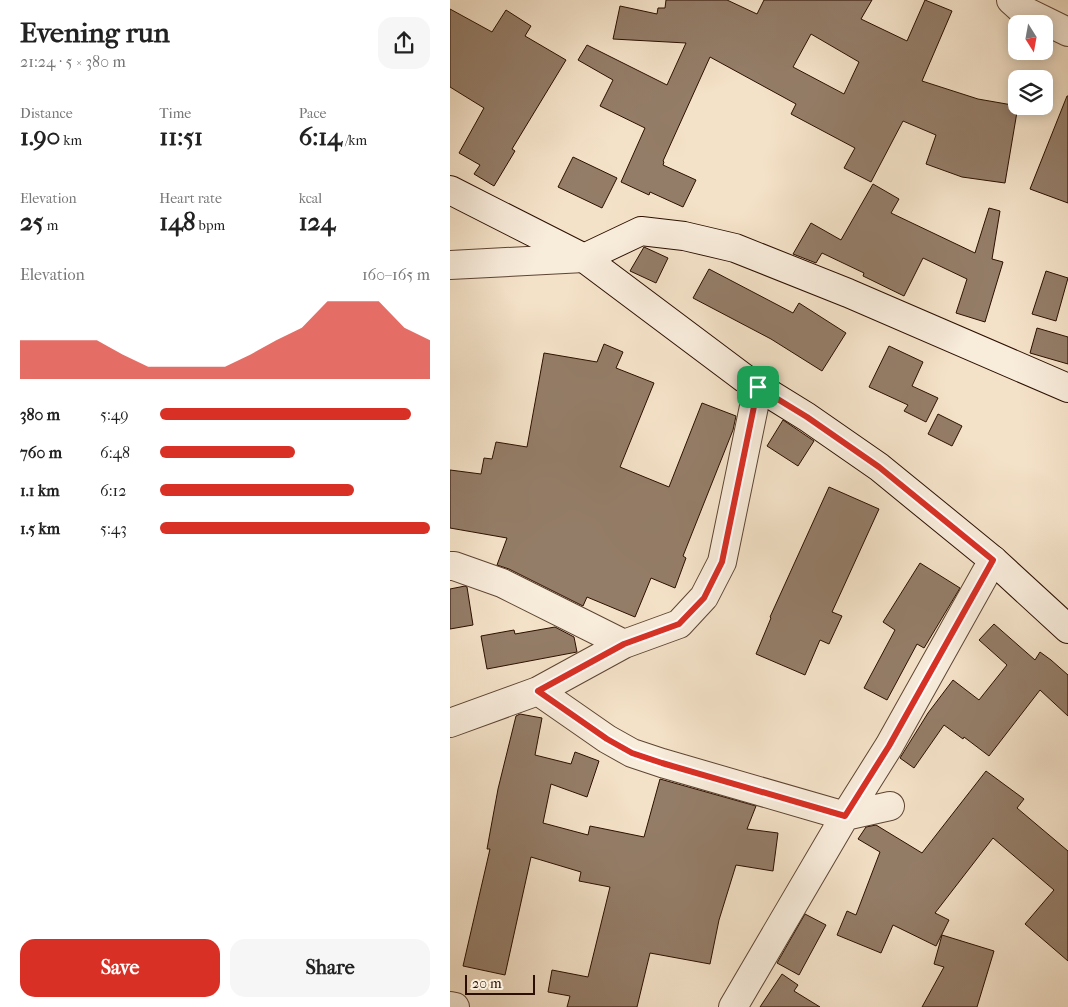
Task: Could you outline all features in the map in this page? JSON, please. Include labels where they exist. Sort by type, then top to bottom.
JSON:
[{"type":"street","points":[[1011,0],[1021,8],[1068,32]]},
{"type":"street","points":[[450,190],[584,258],[744,378],[807,417],[879,467],[993,560],[1068,629]]},
{"type":"street","points":[[450,265],[584,258],[641,231],[684,236],[735,248],[848,293],[1068,388]]},
{"type":"street","points":[[450,723],[538,691],[624,644],[679,624],[704,598],[722,562],[758,387]]},
{"type":"street","points":[[733,1007],[845,816],[889,746],[993,560]]},
{"type":"street","points":[[450,566],[502,583],[624,644]]},
{"type":"street","points":[[538,691],[607,739],[632,753],[662,763],[845,816],[890,806]]},
{"type":"street","points":[[450,1006],[455,1007]]},
{"type":"building","points":[[666,0],[727,0],[757,14],[764,0],[872,0],[861,19],[907,41],[925,0],[952,11],[922,81],[978,99],[1008,104],[1008,115],[1016,115],[1005,183],[962,177],[926,164],[936,135],[903,121],[871,182],[844,168],[855,148],[791,114],[796,104],[710,57],[663,161],[663,165],[696,180],[683,207],[650,192],[649,195],[621,182],[645,128],[600,106],[613,80],[578,60],[587,45],[667,85],[686,43],[613,39],[620,6],[657,14],[658,8],[665,8]],"holes":[[[811,34],[859,62],[844,94],[793,67]]]},
{"type":"building","points":[[450,9],[492,32],[506,10],[531,26],[525,36],[566,60],[512,149],[515,151],[494,186],[474,174],[480,165],[459,153],[484,108],[450,87]]},
{"type":"building","points":[[1068,96],[1068,203],[1030,189]]},
{"type":"building","points":[[573,157],[617,178],[602,208],[558,187]]},
{"type":"building","points":[[873,184],[899,199],[891,213],[975,253],[989,208],[1000,211],[992,259],[1003,262],[985,322],[956,313],[967,279],[923,258],[904,296],[863,276],[864,273],[822,253],[816,263],[793,254],[811,223],[841,240]]},
{"type":"building","points":[[644,247],[668,258],[656,283],[630,271]]},
{"type":"building","points":[[709,269],[793,313],[799,303],[846,333],[822,371],[771,339],[693,298]]},
{"type":"building","points":[[1046,271],[1068,278],[1056,321],[1032,314]]},
{"type":"building","points":[[1037,328],[1068,337],[1068,364],[1030,353]]},
{"type":"building","points":[[604,344],[623,352],[616,368],[654,383],[620,467],[669,487],[702,403],[736,416],[733,430],[683,556],[686,558],[675,588],[651,578],[635,617],[587,597],[583,606],[509,569],[497,565],[507,538],[450,528],[450,470],[481,474],[484,458],[492,459],[496,442],[527,447],[544,353],[597,362]]},
{"type":"building","points":[[889,346],[923,362],[912,386],[938,398],[926,422],[904,411],[908,405],[869,387]]},
{"type":"building","points":[[938,414],[962,426],[952,446],[928,434]]},
{"type":"building","points":[[783,420],[814,441],[798,466],[767,446]]},
{"type":"building","points":[[829,487],[879,509],[832,612],[842,616],[829,644],[820,640],[805,675],[756,654],[770,617]]},
{"type":"building","points":[[920,563],[960,588],[924,648],[917,644],[887,700],[864,688],[895,630],[883,622]]},
{"type":"building","points":[[467,587],[473,625],[450,629],[450,589]]},
{"type":"building","points":[[994,624],[1035,660],[1040,652],[1068,675],[1068,716],[1040,690],[989,756],[944,725],[914,768],[900,758],[928,713],[953,680],[979,700],[1007,665],[979,640]]},
{"type":"building","points":[[555,627],[574,637],[577,652],[487,669],[481,636],[514,630],[515,634]]},
{"type":"building","points":[[520,714],[542,718],[535,755],[571,764],[575,752],[599,761],[587,797],[551,784],[543,823],[588,835],[590,826],[644,837],[660,779],[756,806],[747,829],[778,833],[773,871],[736,865],[719,920],[710,964],[650,953],[637,1007],[567,1007],[570,996],[548,992],[552,970],[588,977],[610,887],[579,881],[581,872],[531,857],[505,975],[463,966],[490,849],[487,849],[498,789],[516,716]]},
{"type":"building","points":[[986,771],[1024,799],[1017,808],[1068,851],[1068,961],[1025,924],[1054,890],[993,838],[935,913],[949,920],[936,946],[893,925],[881,953],[837,935],[847,911],[856,915],[880,852],[858,839],[866,827],[876,825],[922,853]]},
{"type":"building","points":[[805,914],[826,925],[799,975],[777,963]]},
{"type":"building","points":[[942,935],[994,951],[977,1007],[922,1007],[944,967],[934,964]]},
{"type":"building","points":[[782,974],[798,985],[794,991],[820,1007],[760,1007]]},
{"type":"route","points":[[758,387],[807,417],[879,467],[993,560],[889,746],[845,816],[632,753],[607,739],[538,691],[624,644],[679,624],[704,598],[722,562],[758,387]]}]
